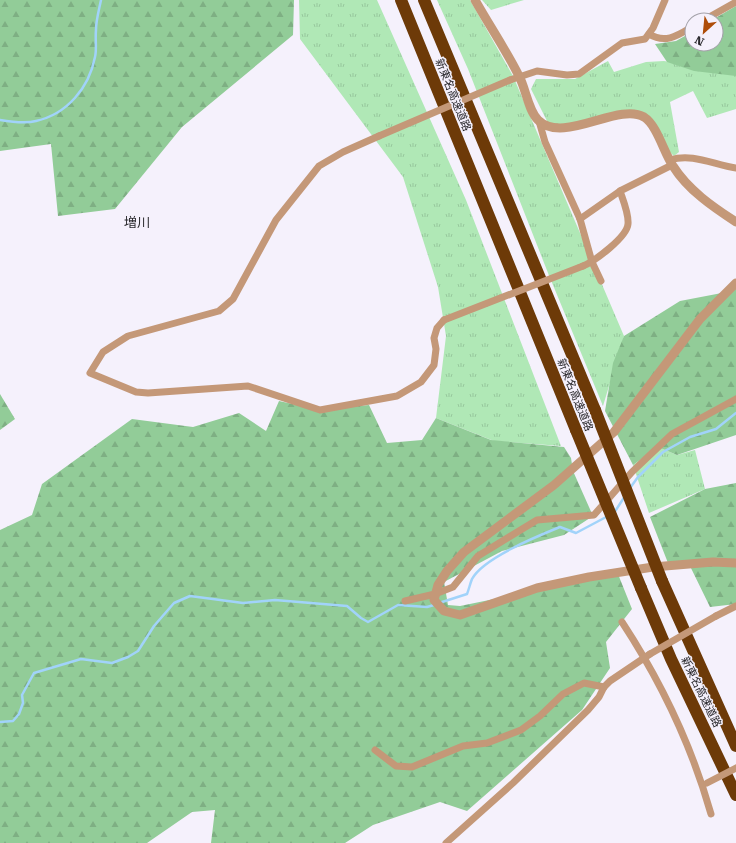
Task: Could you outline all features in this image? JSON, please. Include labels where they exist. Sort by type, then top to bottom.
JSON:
[{"type":"highway","name":"新東名高速道路","points":[[401,0],[641,588],[671,659],[736,795]]},
{"type":"highway","name":"新東名高速道路","points":[[424,0],[594,410],[662,581],[736,746]]},
{"type":"street","points":[[474,0],[534,115],[539,121],[550,127],[562,129],[626,114],[637,114],[644,117],[651,124],[671,163],[692,189],[714,208],[736,222]]},
{"type":"street","points":[[620,191],[628,224],[626,232],[592,262],[444,320],[437,328],[434,338],[436,349],[434,365],[421,382],[397,396],[320,410],[248,386],[148,393],[136,392],[90,373],[103,352],[128,336],[219,311],[233,299],[276,220],[319,166],[343,152],[515,78],[537,71],[567,75],[579,74],[622,43],[644,39],[653,28],[665,0]]},
{"type":"street","points":[[718,12],[736,2]]},
{"type":"street","points":[[649,34],[660,40],[671,39],[684,32]]},
{"type":"street","points":[[539,121],[545,142],[580,219],[592,262],[601,281]]},
{"type":"street","points":[[580,219],[620,191],[671,163],[686,157],[717,166],[736,168]]},
{"type":"street","points":[[435,597],[447,571],[464,552],[554,485],[614,432],[700,319],[736,284]]},
{"type":"street","points":[[405,601],[435,597],[453,587],[478,556],[537,520],[594,515],[632,472],[672,434],[736,399]]},
{"type":"street","points":[[435,597],[444,611],[460,615],[538,588],[596,576],[653,567],[713,562],[736,563]]},
{"type":"street","points":[[446,843],[513,783],[588,710],[599,697],[604,687],[647,656],[736,606]]},
{"type":"street","points":[[622,622],[647,656],[705,784],[711,814]]},
{"type":"street","points":[[375,750],[396,766],[412,767],[463,746],[487,743],[521,730],[540,716],[563,694],[584,682],[604,687]]},
{"type":"street","points":[[705,784],[736,768]]},
{"type":"green space","points":[[0,0],[294,0],[293,35],[182,127],[115,209],[58,216],[51,144],[0,151]]},
{"type":"green space","points":[[299,0],[377,0],[466,200],[561,446],[494,441],[436,418],[446,336],[438,287],[403,177],[300,39]]},
{"type":"green space","points":[[437,0],[470,0],[513,76],[624,336],[603,406],[548,273],[468,69]]},
{"type":"green space","points":[[482,0],[524,0],[491,10]]},
{"type":"green space","points":[[736,6],[736,76],[694,71],[667,62],[655,44],[676,41],[684,36],[684,52],[724,52],[724,13]]},
{"type":"green space","points":[[608,61],[614,72],[646,62],[664,61],[736,74],[736,109],[707,118],[693,91],[670,102],[679,152],[674,156],[661,144],[643,114],[550,127],[531,89],[536,79],[575,79]]},
{"type":"green space","points":[[736,285],[736,435],[677,455],[658,447],[633,465],[605,411],[613,363],[624,336],[680,301],[727,292]]},
{"type":"green space","points":[[0,394],[15,419],[0,430]]},
{"type":"green space","points":[[279,401],[320,410],[369,405],[387,443],[422,440],[436,418],[491,440],[564,447],[571,458],[573,471],[593,516],[564,535],[502,551],[444,582],[448,605],[460,606],[618,574],[632,609],[606,642],[610,668],[582,710],[467,811],[440,802],[373,825],[345,843],[211,843],[215,810],[192,812],[147,843],[0,843],[0,530],[32,515],[42,484],[132,419],[193,427],[239,413],[266,431]]},
{"type":"green space","points":[[658,447],[677,455],[695,450],[705,489],[649,513],[633,465]]},
{"type":"green space","points":[[736,483],[736,604],[710,607],[689,564],[668,563],[650,517],[705,489]]},
{"type":"waterway","points":[[0,120],[23,123],[47,118],[67,106],[75,98],[88,79],[96,54],[96,22],[101,0]]},
{"type":"waterway","points":[[630,488],[638,477],[663,452],[690,437],[716,429],[736,413]]},
{"type":"waterway","points":[[614,513],[625,496]]},
{"type":"waterway","points":[[439,603],[467,594],[472,579],[478,571],[487,563],[512,548],[560,527],[576,533],[608,516]]},
{"type":"waterway","points":[[0,722],[13,721],[19,714],[23,703],[22,695],[34,673],[81,659],[112,663],[128,657],[138,651],[154,626],[174,603],[190,596],[243,603],[275,600],[347,606],[368,622],[398,605],[427,607],[434,605]]},
{"type":"district","name":"増川","points":[[137,222]]}]
